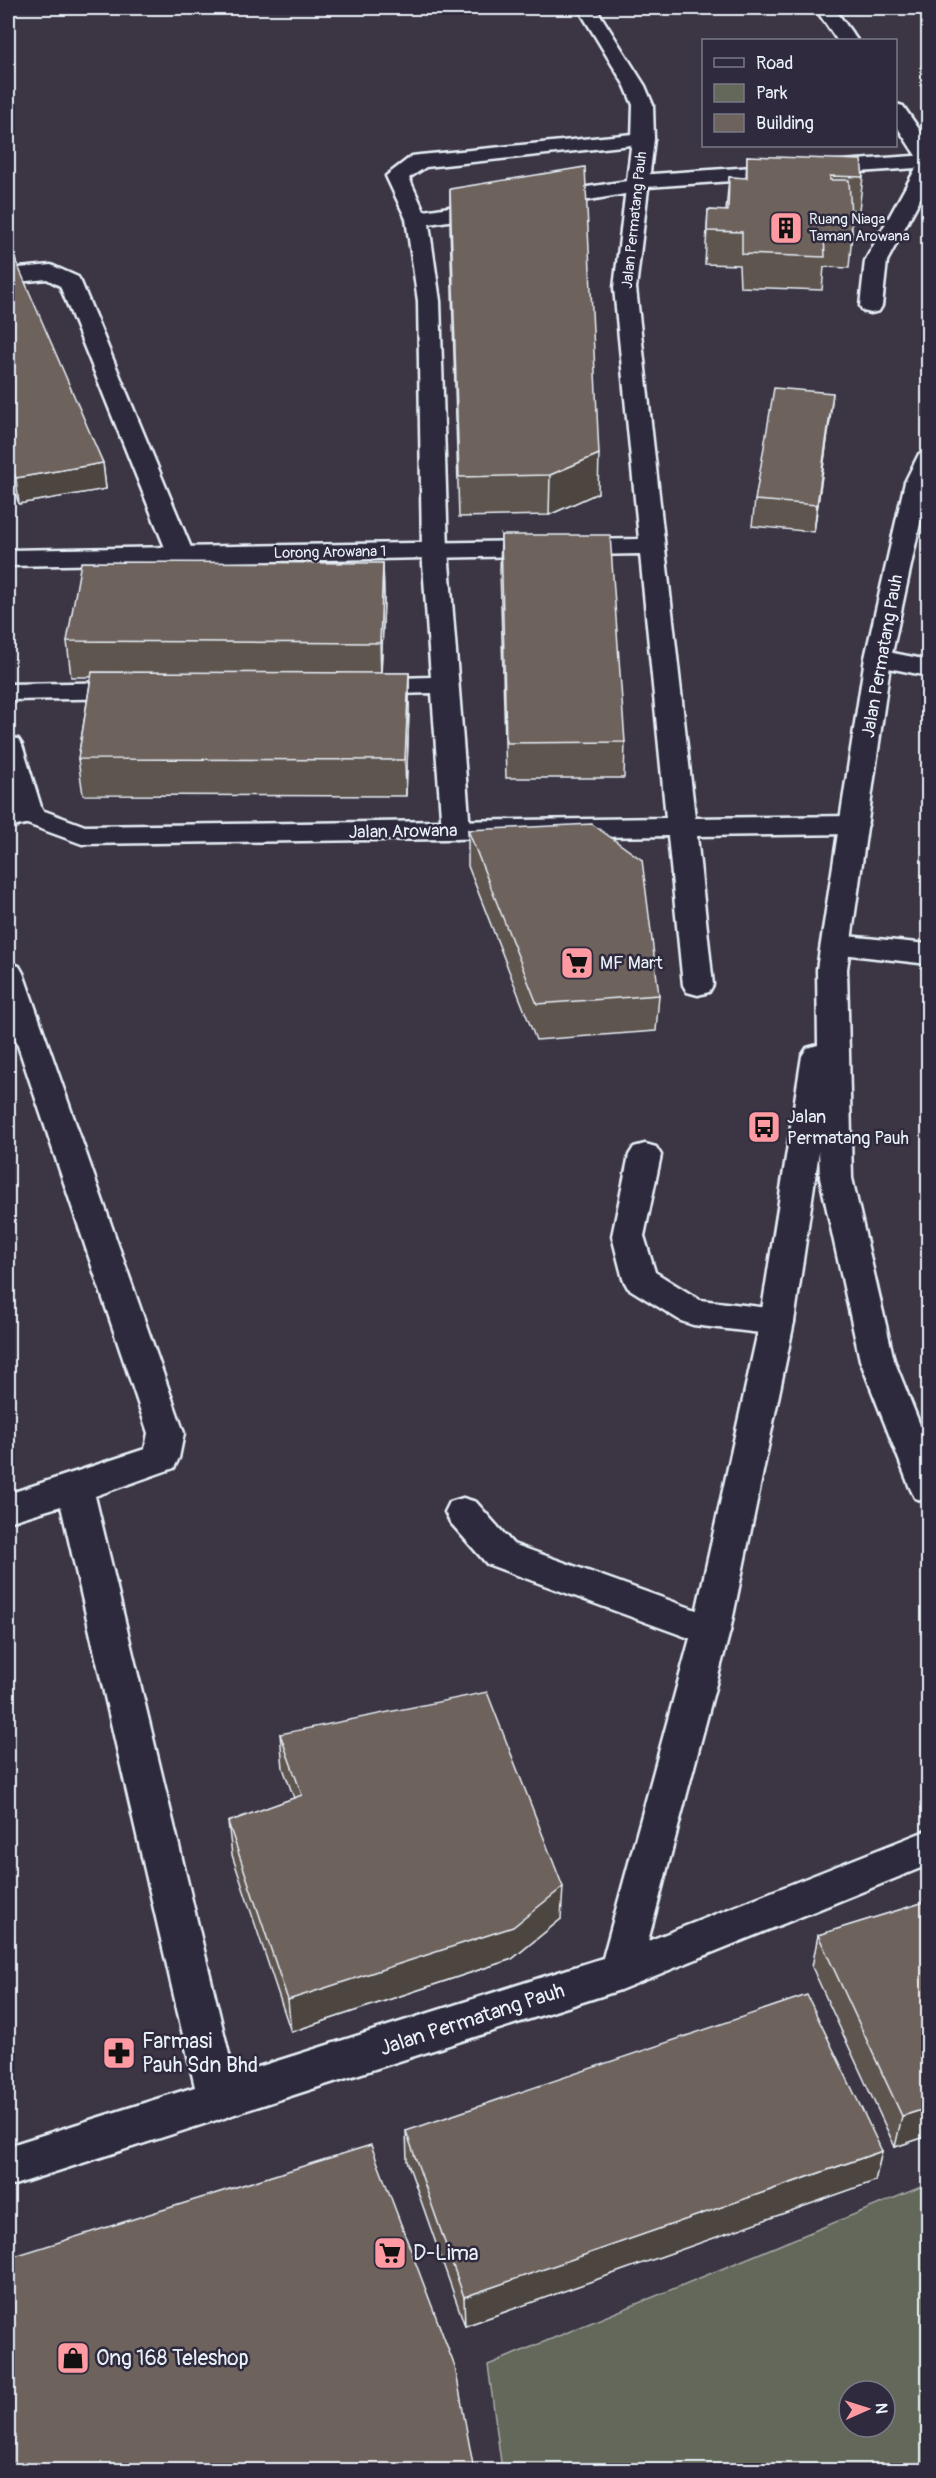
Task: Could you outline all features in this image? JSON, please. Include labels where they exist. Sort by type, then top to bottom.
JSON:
[{"type":"street","name":"Jalan Permatang Pauh","points":[[587,8],[635,86],[643,105],[643,139],[625,288],[698,985]]},
{"type":"street","points":[[824,8],[846,39]]},
{"type":"street","points":[[897,112],[928,161]]},
{"type":"street","points":[[456,830],[435,550],[429,301],[417,219],[397,176],[420,161],[643,139]]},
{"type":"street","points":[[417,219],[638,183],[928,161]]},
{"type":"street","points":[[871,306],[876,261],[928,161]]},
{"type":"street","points":[[8,276],[51,272],[70,282],[181,555]]},
{"type":"street","name":"Jalan Permatang Pauh","points":[[925,475],[878,658],[834,957],[836,1178],[877,1360],[928,1488]]},
{"type":"street","name":"Lorong Arowana 1","points":[[8,558],[652,546]]},
{"type":"street","points":[[878,658],[928,668]]},
{"type":"street","points":[[338,687],[445,685]]},
{"type":"street","points":[[8,692],[161,690]]},
{"type":"street","name":"Jalan Arowana","points":[[8,745],[18,817],[82,835],[854,825]]},
{"type":"street","points":[[620,1971],[711,1631],[777,1322],[834,957],[928,954]]},
{"type":"street","points":[[8,973],[166,1433],[161,1458],[75,1488],[10,1504]]},
{"type":"street","points":[[645,1155],[627,1236],[640,1279],[693,1312],[777,1322]]},
{"type":"street","points":[[75,1488],[219,2100]]},
{"type":"street","points":[[464,1512],[500,1554],[711,1631]]},
{"type":"street","name":"Jalan Permatang Pauh","points":[[8,2167],[620,1971],[928,1847]]},
{"type":"green space","points":[[928,2184],[928,2470],[502,2470],[488,2365]]},
{"type":"building","points":[[747,156],[861,160],[863,177],[830,176],[830,180],[849,180],[852,234],[824,233],[825,257],[742,254],[742,232],[707,231],[708,210],[728,211],[729,177],[747,178]]},
{"type":"building","points":[[585,167],[599,454],[550,475],[459,477],[450,189]]},
{"type":"building","points":[[15,259],[103,463],[16,478],[8,457],[8,260]]},
{"type":"building","points":[[774,388],[833,393],[817,505],[755,500]]},
{"type":"building","points":[[501,535],[610,535],[625,742],[506,743]]},
{"type":"building","points":[[81,562],[383,563],[380,643],[67,641]]},
{"type":"building","points":[[92,672],[409,673],[405,760],[78,759]]},
{"type":"building","name":"MF Mart","points":[[592,824],[642,860],[659,995],[537,1004],[468,830]]},
{"type":"building","points":[[487,1692],[563,1887],[513,1927],[288,2000],[228,1822],[302,1795],[280,1734]]},
{"type":"building","points":[[928,1901],[928,2108],[902,2116],[818,1935]]},
{"type":"building","points":[[807,1995],[882,2151],[464,2297],[406,2131]]},
{"type":"building","points":[[371,2145],[455,2367],[474,2470],[8,2470],[8,2258]]},
{"type":"place","name":"Ruang Niaga Taman Arowana","points":[[786,228]]},
{"type":"place","name":"MF Mart","points":[[577,963]]},
{"type":"place","name":"Jalan Permatang Pauh","points":[[764,1127]]},
{"type":"place","name":"Farmasi Pauh Sdn Bhd","points":[[119,2053]]},
{"type":"place","name":"D-Lima","points":[[390,2253]]},
{"type":"place","name":"Ong 168 Teleshop","points":[[73,2358]]}]
